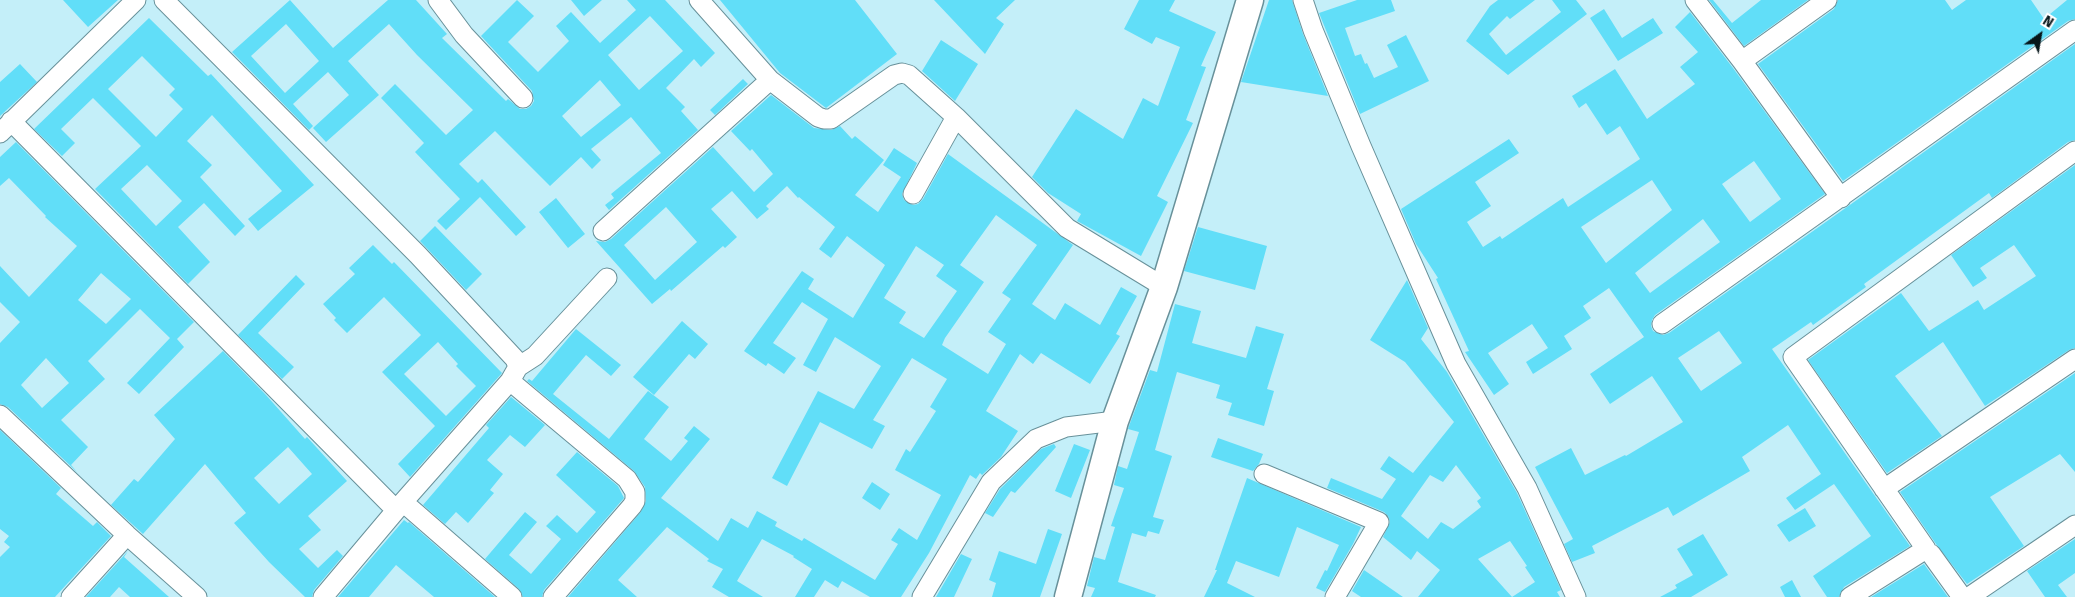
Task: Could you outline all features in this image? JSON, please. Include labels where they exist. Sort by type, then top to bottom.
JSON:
[{"type":"main road","points":[[1068,597],[1115,422],[1164,287],[1250,0]]},
{"type":"street","points":[[136,0],[6,127],[400,506],[512,597]]},
{"type":"street","points":[[164,0],[405,241],[515,358],[514,374]]},
{"type":"street","points":[[438,0],[464,35],[523,98]]},
{"type":"street","points":[[699,0],[770,80],[818,116],[831,119],[894,75],[902,73],[909,75],[956,117],[1067,228],[1164,287]]},
{"type":"street","points":[[1302,0],[1357,138],[1456,364],[1527,488],[1576,597]]},
{"type":"street","points":[[1695,0],[1742,60],[1841,198]]},
{"type":"street","points":[[1742,60],[1826,0]]},
{"type":"street","points":[[1662,324],[2075,30]]},
{"type":"street","points":[[603,231],[770,80]]},
{"type":"street","points":[[913,194],[956,117]]},
{"type":"street","points":[[1850,597],[1926,549],[1793,357],[2075,151]]},
{"type":"street","points":[[323,597],[514,374],[535,356],[607,278]]},
{"type":"street","points":[[1884,489],[2075,359]]},
{"type":"street","points":[[514,374],[627,479],[635,492],[635,501],[632,506],[553,597]]},
{"type":"street","points":[[0,416],[127,535],[197,597]]},
{"type":"street","points":[[922,597],[991,482],[1036,439],[1066,427],[1115,422]]},
{"type":"street","points":[[1264,474],[1379,522],[1336,597]]},
{"type":"street","points":[[1968,597],[2075,525]]},
{"type":"street","points":[[71,597],[127,535]]},
{"type":"street","points":[[1931,554],[1962,597]]},
{"type":"building","points":[[63,0],[118,0],[88,27]]},
{"type":"building","points":[[290,0],[333,48],[388,0],[416,0],[447,34],[442,38],[506,101],[508,99],[520,109],[526,109],[531,106],[534,101],[532,91],[481,36],[517,0],[534,16],[508,42],[538,72],[569,41],[556,26],[571,12],[600,43],[636,10],[627,0],[665,0],[715,53],[701,67],[694,59],[666,88],[685,107],[681,111],[698,130],[609,210],[605,205],[614,198],[611,194],[661,153],[631,117],[591,149],[601,160],[592,169],[581,157],[550,186],[495,131],[459,164],[478,183],[482,179],[526,227],[516,236],[480,197],[446,230],[437,221],[460,199],[415,152],[424,143],[381,98],[395,84],[446,135],[473,110],[417,55],[389,24],[348,61],[379,95],[326,142],[313,128],[349,95],[328,72],[293,104],[313,126],[309,130],[232,52]],"holes":[[[650,16],[683,51],[639,90],[608,55]],[[286,24],[319,61],[285,93],[251,56]],[[600,80],[621,105],[581,137],[562,116]]]},
{"type":"building","points":[[571,0],[602,0],[584,16]]},
{"type":"building","points":[[720,0],[855,0],[897,54],[826,108],[780,73]]},
{"type":"building","points":[[934,0],[1015,0],[996,18],[1004,24],[985,54]]},
{"type":"building","points":[[1139,0],[1175,0],[1169,11],[1216,32],[1201,66],[1206,67],[1186,120],[1193,123],[1157,196],[1168,202],[1141,256],[1077,221],[1081,214],[1048,193],[1032,177],[1076,109],[1123,139],[1143,98],[1158,106],[1180,47],[1156,37],[1152,44],[1124,29]]},
{"type":"building","points":[[1269,0],[1292,0],[1303,34],[1328,96],[1241,82]]},
{"type":"building","points":[[1357,0],[1391,0],[1395,11],[1345,28],[1355,56],[1361,54],[1374,78],[1398,67],[1387,45],[1406,35],[1429,81],[1360,114],[1319,13]]},
{"type":"building","points":[[1498,0],[1535,0],[1510,19],[1507,16],[1489,34],[1506,55],[1561,12],[1552,0],[1576,0],[1587,14],[1508,75],[1466,41],[1490,6]]},
{"type":"building","points":[[1709,0],[1713,0],[1732,23],[1761,0],[1808,0],[1744,46]]},
{"type":"building","points":[[1838,0],[1945,0],[1952,10],[1966,0],[2031,0],[2044,19],[2067,0],[2075,0],[2075,19],[2068,21],[1843,181],[1758,64],[1834,9]]},
{"type":"building","points":[[1604,9],[1622,38],[1653,18],[1663,33],[1618,61],[1590,18]]},
{"type":"building","points":[[1690,12],[1825,194],[1655,315],[1651,326],[1653,331],[1663,335],[1669,333],[2075,44],[2075,140],[2068,142],[1992,198],[1989,193],[1864,284],[1866,287],[1813,325],[1811,322],[1772,349],[1910,546],[1844,587],[1839,597],[1827,597],[1813,576],[1871,536],[1834,484],[1795,510],[1786,498],[1821,474],[1788,425],[1742,457],[1750,471],[1673,516],[1668,507],[1592,546],[1595,553],[1572,562],[1564,544],[1573,539],[1535,467],[1571,448],[1585,475],[1626,456],[1683,422],[1652,376],[1610,404],[1590,374],[1644,337],[1609,288],[1583,306],[1591,318],[1564,336],[1572,349],[1533,374],[1526,362],[1548,348],[1532,324],[1488,353],[1509,384],[1494,395],[1465,352],[1469,351],[1436,279],[1438,278],[1416,244],[1401,209],[1509,139],[1519,153],[1475,182],[1491,206],[1467,222],[1483,247],[1500,236],[1502,239],[1563,198],[1568,207],[1640,159],[1620,126],[1607,135],[1586,103],[1579,108],[1572,96],[1615,69],[1647,119],[1695,84],[1680,67],[1698,52],[1675,27]],"holes":[[[1754,161],[1781,199],[1750,222],[1722,184]],[[1652,180],[1672,210],[1606,263],[1581,227]],[[1703,219],[1720,242],[1650,293],[1635,273]],[[1719,331],[1742,363],[1701,391],[1678,358]]]},
{"type":"building","points":[[149,18],[208,76],[211,74],[314,185],[258,231],[248,219],[282,191],[212,115],[187,141],[212,165],[200,177],[245,226],[235,236],[204,203],[178,227],[210,262],[188,284],[95,189],[141,146],[93,98],[61,129],[75,143],[62,156],[34,129]],"holes":[[[142,56],[175,89],[169,95],[183,109],[156,137],[108,89]],[[147,165],[182,201],[156,226],[121,189]]]},
{"type":"building","points":[[941,40],[978,64],[955,101],[922,71]]},
{"type":"building","points":[[20,64],[37,82],[0,116],[0,82]]},
{"type":"building","points":[[743,79],[748,84],[715,115],[710,110]]},
{"type":"building","points":[[771,95],[814,128],[831,130],[840,126],[852,139],[855,136],[884,160],[855,195],[878,212],[901,177],[883,165],[894,148],[917,163],[902,194],[904,200],[913,205],[918,204],[923,199],[948,154],[1073,245],[1032,304],[1055,320],[1065,303],[1100,325],[1121,287],[1137,296],[1116,334],[1120,336],[1090,384],[1041,353],[1033,364],[1020,354],[986,411],[1018,431],[1001,457],[982,475],[980,473],[976,479],[970,475],[929,553],[901,597],[870,597],[842,581],[838,588],[825,580],[814,597],[795,597],[812,569],[794,556],[762,539],[737,581],[763,597],[729,597],[712,587],[723,569],[707,561],[709,559],[667,527],[618,580],[637,597],[568,597],[640,513],[646,501],[645,487],[634,471],[527,381],[529,379],[532,381],[576,329],[621,365],[611,376],[586,355],[553,394],[609,439],[648,391],[669,407],[644,439],[671,461],[688,441],[684,438],[694,426],[710,439],[661,498],[718,541],[731,518],[748,528],[757,511],[777,522],[775,526],[802,541],[804,538],[875,580],[898,544],[891,540],[899,528],[917,540],[941,495],[895,470],[906,449],[910,452],[936,411],[930,407],[947,379],[912,358],[873,420],[885,426],[872,449],[820,422],[787,486],[772,478],[818,391],[854,409],[881,366],[835,337],[816,372],[803,365],[828,319],[802,302],[773,343],[796,358],[784,374],[768,363],[766,366],[744,351],[802,271],[814,279],[808,289],[853,318],[885,265],[847,236],[831,258],[819,249],[835,227],[798,198],[787,186],[766,206],[769,209],[757,219],[732,191],[711,209],[737,237],[725,248],[723,246],[671,291],[670,289],[652,304],[596,241],[605,242],[611,239],[713,147],[754,192],[773,174],[752,149],[750,151],[731,131]],"holes":[[[666,207],[697,242],[655,280],[624,245]],[[996,215],[1037,245],[1002,293],[1011,299],[988,332],[1006,344],[988,374],[942,345],[984,282],[960,265]],[[916,246],[944,265],[936,276],[957,291],[924,338],[899,323],[906,312],[884,298]]]},
{"type":"building","points":[[16,142],[194,322],[177,339],[184,347],[139,394],[127,383],[170,338],[140,309],[88,361],[105,379],[61,420],[88,447],[71,465],[77,472],[8,407],[0,404],[0,343],[20,322],[0,302],[0,266],[29,297],[77,246],[45,217],[9,178],[0,186],[0,157]],"holes":[[[101,273],[131,299],[106,324],[78,300]],[[46,358],[69,383],[42,408],[21,385]]]},
{"type":"building","points":[[2075,165],[2075,348],[2069,350],[1985,406],[1943,342],[1895,376],[1942,436],[1887,473],[1808,360],[1901,293],[1929,331],[1978,300],[1984,310],[2036,276],[2014,245],[1980,268],[1987,278],[1973,287],[1951,255]]},
{"type":"building","points":[[556,198],[585,234],[568,248],[539,212]]},
{"type":"building","points":[[435,226],[482,274],[466,290],[420,241]]},
{"type":"building","points":[[1198,227],[1267,246],[1255,290],[1184,271]]},
{"type":"building","points":[[373,245],[392,264],[394,262],[502,373],[410,477],[398,464],[435,426],[382,372],[421,335],[384,297],[347,333],[334,320],[336,318],[323,304],[355,274],[349,268]],"holes":[[[438,342],[458,364],[456,366],[476,386],[446,416],[404,374]]]},
{"type":"building","points":[[296,275],[305,284],[258,333],[294,367],[282,379],[238,335]]},
{"type":"building","points":[[1407,280],[1428,328],[1421,339],[1447,372],[1517,493],[1561,590],[1557,592],[1560,597],[1512,597],[1418,597],[1440,570],[1417,551],[1411,560],[1383,537],[1390,522],[1384,512],[1327,488],[1331,478],[1382,499],[1396,479],[1380,469],[1389,456],[1413,473],[1454,422],[1405,362],[1370,340]],"holes":[[[1456,465],[1481,498],[1477,501],[1481,507],[1453,529],[1441,522],[1428,539],[1401,516],[1430,475],[1443,482]],[[1510,541],[1535,582],[1512,597],[1478,559]]]},
{"type":"building","points":[[1175,304],[1201,311],[1192,343],[1246,358],[1256,326],[1284,334],[1267,389],[1274,391],[1264,426],[1228,415],[1232,403],[1216,398],[1220,385],[1177,372],[1155,450],[1172,456],[1153,517],[1164,520],[1159,534],[1148,531],[1146,537],[1132,533],[1118,582],[1156,595],[1155,597],[1091,597],[1095,588],[1087,586],[1094,557],[1105,560],[1115,527],[1111,526],[1124,488],[1114,485],[1118,466],[1127,469],[1139,432],[1128,429],[1150,370],[1157,372]]},
{"type":"building","points":[[682,321],[708,344],[695,359],[689,354],[654,395],[633,377]]},
{"type":"building","points":[[223,351],[347,481],[308,516],[321,530],[299,549],[318,568],[337,550],[343,556],[314,590],[312,597],[305,597],[269,562],[234,523],[246,513],[205,464],[143,534],[111,505],[134,479],[138,482],[175,439],[154,415]],"holes":[[[288,447],[312,474],[279,504],[254,478]]]},
{"type":"building","points":[[2075,373],[2075,472],[2060,454],[1990,497],[2024,546],[1967,584],[1936,544],[1900,492]]},
{"type":"building","points":[[511,397],[545,425],[525,447],[510,435],[487,460],[503,474],[490,490],[494,493],[468,523],[456,512],[445,524],[423,505],[489,428],[486,425]]},
{"type":"building","points":[[0,430],[61,488],[56,494],[93,526],[97,522],[111,536],[55,597],[0,597],[0,557],[10,547],[4,542],[9,536],[0,529]]},
{"type":"building","points":[[1218,438],[1263,454],[1259,464],[1253,471],[1211,457]]},
{"type":"building","points":[[1054,444],[1056,447],[1015,493],[1011,491],[993,517],[985,513],[1000,489],[1041,449]]},
{"type":"building","points":[[1074,444],[1090,450],[1071,498],[1055,491]]},
{"type":"building","points":[[577,452],[618,486],[624,498],[544,590],[542,597],[523,597],[519,589],[485,559],[525,512],[537,522],[509,555],[531,574],[561,539],[546,526],[557,515],[577,533],[596,512],[556,475]]},
{"type":"building","points":[[1247,478],[1361,527],[1325,592],[1316,588],[1325,570],[1327,571],[1339,545],[1297,527],[1279,577],[1236,561],[1227,583],[1255,597],[1204,597],[1217,570],[1215,570]]},
{"type":"building","points":[[872,482],[890,494],[880,510],[862,498]]},
{"type":"building","points":[[1805,508],[1816,526],[1789,542],[1777,525]]},
{"type":"building","points":[[404,520],[409,522],[495,597],[434,597],[396,565],[369,597],[338,597]]},
{"type":"building","points":[[1048,529],[1062,534],[1040,597],[992,597],[996,583],[989,580],[999,551],[1036,564]]},
{"type":"building","points":[[1703,534],[1728,575],[1691,597],[1660,597],[1677,588],[1675,585],[1693,575],[1677,549]]},
{"type":"building","points":[[2075,539],[2075,573],[2058,585],[2067,597],[2045,597],[2027,571]]},
{"type":"building","points":[[128,551],[124,557],[169,597],[130,597],[119,587],[110,597],[86,597]]},
{"type":"building","points":[[961,554],[972,559],[954,597],[936,597]]},
{"type":"building","points":[[1924,564],[1948,597],[1871,597]]},
{"type":"building","points":[[1364,570],[1403,597],[1361,597],[1352,591]]},
{"type":"building","points":[[1792,580],[1801,597],[1785,597],[1780,587]]}]
